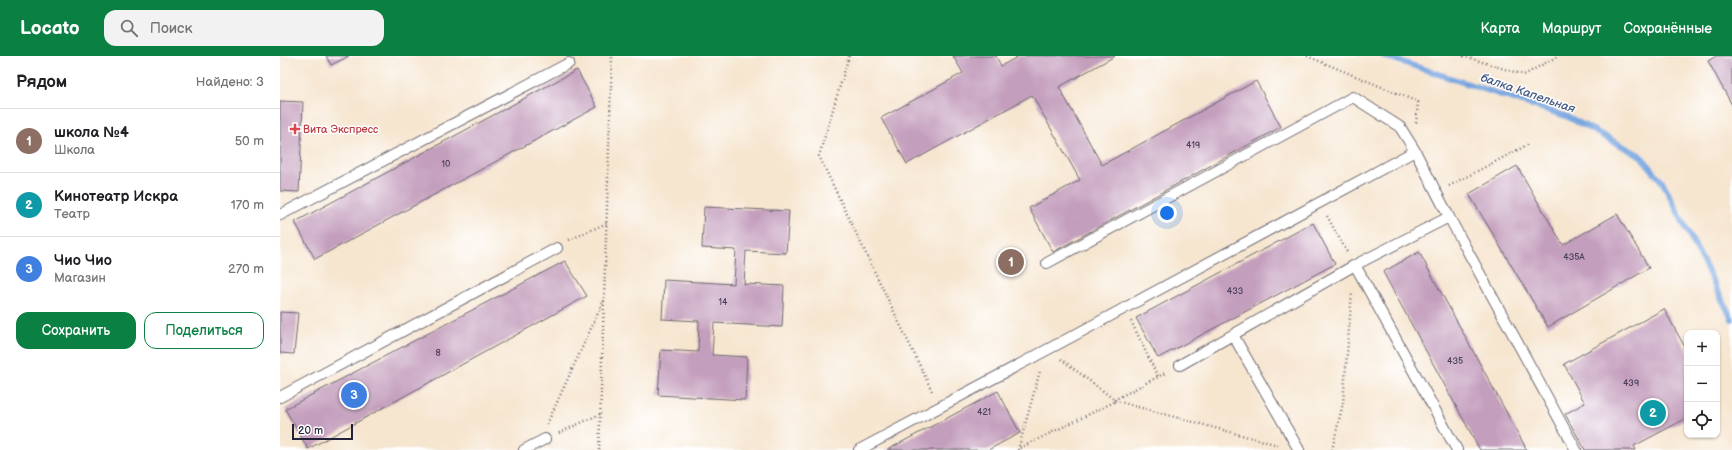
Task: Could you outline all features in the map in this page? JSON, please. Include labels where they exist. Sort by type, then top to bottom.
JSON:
[{"type":"lane","points":[[280,215],[569,63]]},
{"type":"lane","points":[[1048,263],[1353,97],[1400,127],[1415,151],[1436,193],[1576,450]]},
{"type":"lane","points":[[859,450],[1126,308],[1415,151]]},
{"type":"lane","points":[[1180,365],[1355,265],[1449,217]]},
{"type":"lane","points":[[280,397],[557,248]]},
{"type":"lane","points":[[1355,265],[1457,450]]},
{"type":"lane","points":[[1233,335],[1299,450]]},
{"type":"lane","points":[[524,450],[545,439]]},
{"type":"path","points":[[599,450],[612,56]]},
{"type":"path","points":[[849,56],[819,156],[940,407]]},
{"type":"path","points":[[1463,56],[1524,75],[1558,56]]},
{"type":"path","points":[[1436,193],[1529,144]]},
{"type":"path","points":[[1320,203],[1355,265],[1343,402],[1332,450]]},
{"type":"path","points":[[557,248],[562,244],[607,223]]},
{"type":"path","points":[[545,439],[547,423],[604,298]]},
{"type":"path","points":[[1126,308],[1158,377]]},
{"type":"path","points":[[1018,449],[1046,351],[1051,352],[1115,400],[1282,446]]},
{"type":"path","points":[[1018,449],[1180,365]]},
{"type":"path","points":[[545,439],[600,414]]},
{"type":"building","points":[[326,56],[349,56],[331,65]]},
{"type":"building","points":[[953,56],[996,56],[1001,66],[1019,56],[1115,56],[1059,87],[1102,165],[1256,81],[1281,127],[1053,252],[1029,208],[1080,180],[1032,95],[907,164],[881,118],[963,73]]},
{"type":"building","points":[[1716,56],[1732,56],[1732,105],[1708,61]]},
{"type":"building","points":[[577,70],[597,107],[315,259],[295,222]]},
{"type":"building","points":[[280,101],[303,102],[299,192],[280,191]]},
{"type":"building","points":[[1517,166],[1563,245],[1617,214],[1649,268],[1548,327],[1469,194]]},
{"type":"building","points":[[704,207],[789,211],[786,253],[746,251],[744,284],[784,286],[782,327],[714,323],[712,355],[747,357],[745,400],[658,395],[661,350],[698,352],[699,321],[662,319],[664,280],[734,284],[736,250],[702,248]]},
{"type":"building","points":[[1313,223],[1335,264],[1158,358],[1136,318]]},
{"type":"building","points":[[1419,252],[1527,450],[1480,450],[1383,272]]},
{"type":"building","points":[[565,261],[587,296],[308,449],[285,409]]},
{"type":"building","points":[[1664,309],[1684,346],[1684,420],[1634,446],[1636,450],[1585,450],[1565,414],[1585,403],[1564,364]]},
{"type":"building","points":[[280,312],[298,313],[294,354],[280,353]]},
{"type":"building","points":[[998,391],[1020,433],[988,450],[887,450]]},
{"type":"waterway","name":"балка Капельная","points":[[1384,56],[1568,117],[1641,156],[1663,183],[1732,319]]},
{"type":"place","name":"Вита Экспресс","points":[[295,129]]},
{"type":"place","name":"школа №4","points":[[1011,262]]},
{"type":"place","name":"Чио Чио","points":[[354,395]]},
{"type":"place","name":"Кинотеатр Искра","points":[[1653,413]]}]
